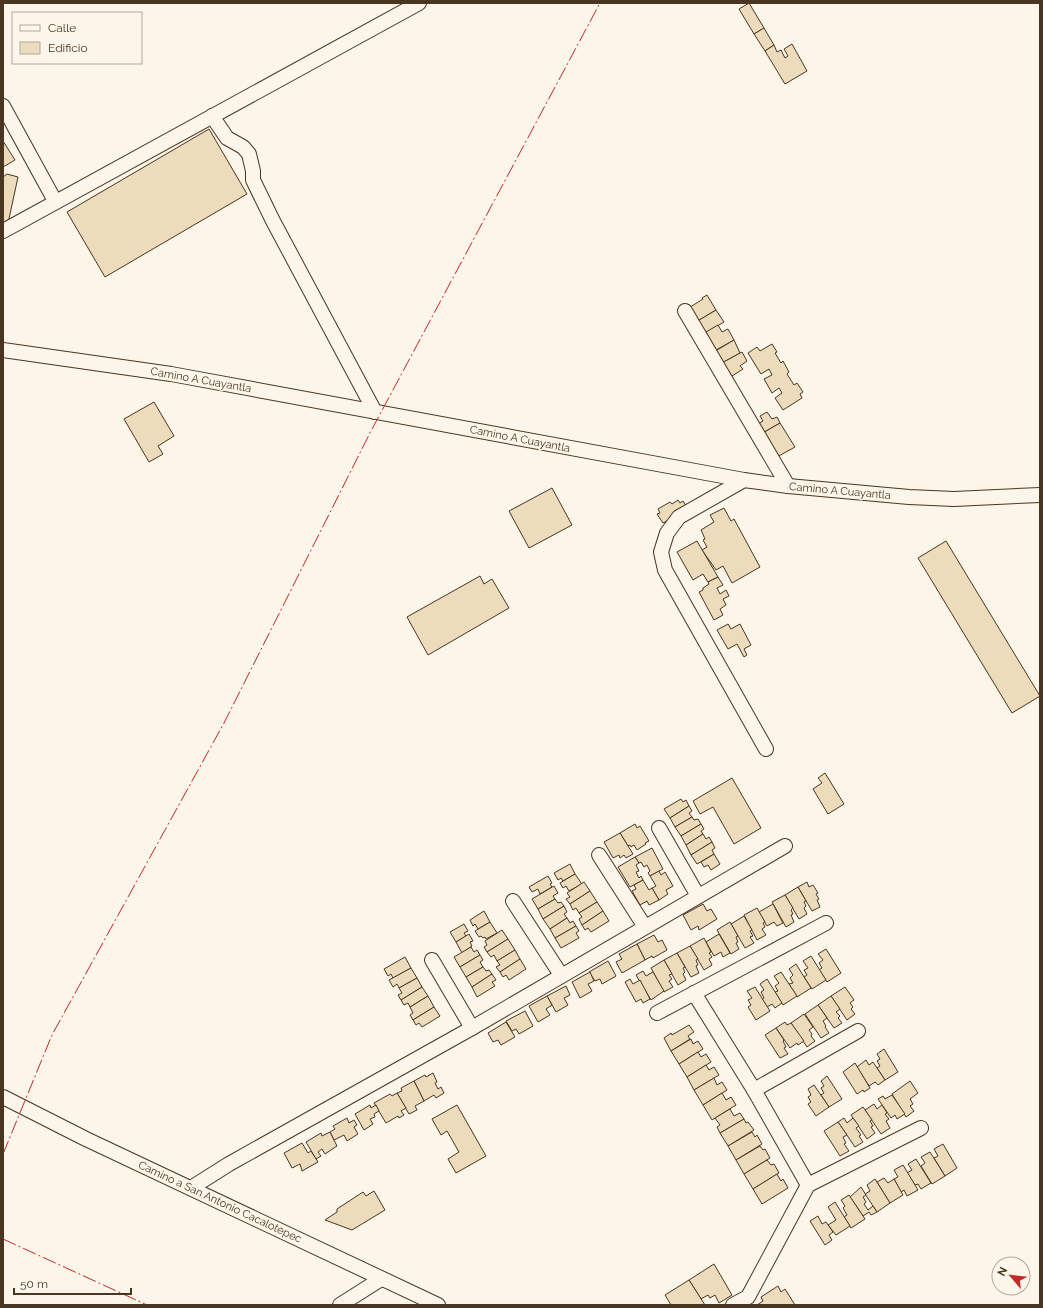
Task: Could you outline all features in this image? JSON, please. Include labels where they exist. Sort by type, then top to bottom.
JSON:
[{"type":"street","points":[[3,230],[419,3]]},
{"type":"street","points":[[3,106],[55,201]]},
{"type":"street","points":[[212,116],[227,138],[243,147],[249,154],[253,171],[253,180],[375,412]]},
{"type":"street","points":[[685,311],[788,486]]},
{"type":"street","name":"Camino A Cuayantla","points":[[3,350],[171,374],[744,480],[788,486],[909,497],[954,499],[1040,495]]},
{"type":"street","points":[[744,480],[679,517],[667,533],[661,552],[665,570],[766,749]]},
{"type":"street","points":[[659,828],[698,896]]},
{"type":"street","points":[[191,1188],[229,1164],[472,1028],[785,846]]},
{"type":"street","points":[[599,855],[645,927]]},
{"type":"street","points":[[513,901],[561,975]]},
{"type":"street","points":[[657,1012],[826,923]]},
{"type":"street","points":[[432,960],[472,1028]]},
{"type":"street","points":[[694,993],[754,1090],[808,1186]]},
{"type":"street","points":[[754,1090],[858,1031]]},
{"type":"street","name":"Camino a San Antonio Cacalotepec","points":[[3,1097],[86,1139],[438,1305]]},
{"type":"street","points":[[733,1305],[750,1301],[808,1186],[921,1128]]},
{"type":"street","points":[[340,1305],[382,1279]]},
{"type":"building","points":[[749,3],[764,28],[754,34],[739,9]]},
{"type":"building","points":[[764,28],[774,45],[765,51],[754,34]]},
{"type":"building","points":[[792,44],[807,71],[785,84],[765,51],[774,45],[777,52],[781,50],[785,58],[788,56],[784,49]]},
{"type":"building","points":[[209,129],[247,194],[105,277],[67,212]]},
{"type":"building","points":[[3,141],[15,160],[3,167]]},
{"type":"building","points":[[7,174],[18,177],[7,228],[3,227],[3,177]]},
{"type":"building","points":[[707,295],[716,310],[696,322],[687,309]]},
{"type":"building","points":[[716,310],[724,322],[702,335],[696,322]]},
{"type":"building","points":[[718,325],[722,332],[728,329],[734,340],[716,350],[706,332]]},
{"type":"building","points":[[734,340],[740,353],[720,364],[712,353]]},
{"type":"building","points":[[772,344],[781,363],[783,361],[789,372],[787,374],[794,385],[797,383],[803,392],[800,394],[802,398],[783,410],[775,398],[782,393],[779,388],[772,393],[764,379],[772,375],[769,369],[761,374],[748,353],[757,347],[760,351]]},
{"type":"building","points":[[742,352],[747,361],[740,366],[743,369],[729,378],[720,364]]},
{"type":"building","points":[[154,402],[174,436],[158,446],[163,454],[149,462],[124,419]]},
{"type":"building","points":[[767,412],[772,419],[777,417],[780,423],[761,434],[756,425],[763,421],[760,416]]},
{"type":"building","points":[[780,423],[795,447],[775,458],[761,434]]},
{"type":"building","points":[[552,488],[572,525],[529,548],[509,511]]},
{"type":"building","points":[[678,500],[680,503],[683,501],[688,509],[663,523],[657,514],[660,513],[658,509],[670,502],[672,504]]},
{"type":"building","points":[[724,508],[731,521],[734,519],[760,567],[732,583],[723,566],[716,570],[702,550],[707,547],[703,540],[705,539],[701,530],[714,522],[710,515]]},
{"type":"building","points":[[697,541],[718,577],[708,582],[703,574],[693,580],[677,552]]},
{"type":"building","points":[[946,541],[1040,696],[1012,713],[918,558]]},
{"type":"building","points":[[480,576],[484,584],[492,579],[509,608],[428,655],[407,617]]},
{"type":"building","points":[[718,577],[723,585],[717,588],[720,594],[726,590],[729,596],[723,599],[726,605],[720,609],[723,615],[714,620],[699,592],[709,584],[708,582]]},
{"type":"building","points":[[728,624],[731,629],[740,624],[751,645],[744,649],[747,655],[744,657],[737,644],[728,649],[717,630]]},
{"type":"building","points":[[825,773],[844,804],[828,814],[813,789],[822,783],[818,778]]},
{"type":"building","points":[[732,778],[761,828],[734,844],[713,807],[700,814],[693,801]]},
{"type":"building","points":[[681,799],[683,802],[686,800],[689,806],[670,818],[664,809]]},
{"type":"building","points":[[689,806],[692,811],[689,813],[692,817],[675,827],[670,818]]},
{"type":"building","points":[[692,817],[694,820],[698,819],[701,824],[681,836],[675,827]]},
{"type":"building","points":[[635,824],[637,828],[640,826],[649,841],[637,850],[634,845],[631,847],[630,845],[628,846],[620,833]]},
{"type":"building","points":[[701,824],[704,829],[701,831],[703,834],[686,845],[681,836]]},
{"type":"building","points":[[620,833],[633,854],[626,858],[624,855],[620,858],[619,855],[613,858],[604,842]]},
{"type":"building","points":[[703,834],[706,839],[709,837],[712,842],[691,855],[686,845]]},
{"type":"building","points":[[712,842],[715,848],[712,850],[714,854],[697,864],[691,855]]},
{"type":"building","points":[[652,848],[663,869],[650,876],[648,873],[650,871],[647,865],[644,867],[635,857]]},
{"type":"building","points":[[714,854],[720,864],[711,870],[708,865],[704,867],[701,862]]},
{"type":"building","points":[[635,857],[639,863],[636,865],[639,871],[636,872],[639,878],[641,876],[643,880],[630,887],[618,867]]},
{"type":"building","points":[[570,864],[575,874],[563,881],[561,878],[558,880],[554,873]]},
{"type":"building","points":[[659,871],[661,875],[665,872],[673,886],[666,890],[668,894],[659,900],[652,888],[656,886],[650,876]]},
{"type":"building","points":[[575,874],[582,884],[569,891],[566,886],[563,888],[560,883]]},
{"type":"building","points":[[548,876],[552,883],[550,884],[552,887],[540,894],[538,889],[532,892],[529,887]]},
{"type":"building","points":[[643,880],[649,890],[652,888],[659,900],[649,905],[647,901],[640,905],[632,891],[636,889],[634,885]]},
{"type":"building","points":[[584,882],[590,891],[570,904],[566,899],[570,897],[567,893]]},
{"type":"building","points":[[807,882],[809,887],[813,885],[818,893],[816,894],[819,899],[817,900],[820,907],[812,911],[798,887]]},
{"type":"building","points":[[554,886],[558,893],[553,896],[555,899],[538,909],[532,899]]},
{"type":"building","points":[[798,887],[806,901],[804,902],[806,906],[804,908],[807,914],[799,919],[785,895]]},
{"type":"building","points":[[590,891],[597,902],[579,913],[576,908],[573,910],[570,904]]},
{"type":"building","points":[[785,895],[793,908],[791,910],[793,914],[791,915],[794,922],[786,927],[772,902]]},
{"type":"building","points":[[555,899],[558,903],[561,902],[564,906],[543,919],[538,909]]},
{"type":"building","points":[[597,902],[603,911],[582,925],[579,919],[582,917],[579,913]]},
{"type":"building","points":[[703,904],[707,911],[711,909],[717,919],[699,930],[698,926],[691,930],[683,915]]},
{"type":"building","points":[[773,904],[783,923],[777,926],[774,922],[767,926],[759,912]]},
{"type":"building","points":[[564,906],[567,912],[564,914],[567,918],[550,929],[543,919]]},
{"type":"building","points":[[757,908],[765,922],[763,923],[765,927],[762,929],[766,935],[757,940],[744,915]]},
{"type":"building","points":[[484,911],[490,922],[478,929],[475,924],[473,926],[470,920]]},
{"type":"building","points":[[603,911],[609,921],[591,932],[588,928],[585,930],[582,925]]},
{"type":"building","points":[[744,916],[752,930],[750,931],[753,936],[750,937],[754,943],[745,948],[731,924]]},
{"type":"building","points":[[567,918],[570,923],[573,921],[576,926],[555,938],[550,929]]},
{"type":"building","points":[[490,922],[497,933],[486,939],[485,937],[479,937],[475,931]]},
{"type":"building","points":[[730,922],[738,936],[736,937],[738,942],[736,943],[739,949],[731,954],[717,930]]},
{"type":"building","points":[[464,924],[468,931],[464,933],[466,936],[456,942],[450,932]]},
{"type":"building","points":[[576,926],[579,931],[576,933],[579,938],[561,948],[555,938]]},
{"type":"building","points":[[502,930],[508,939],[487,952],[484,947],[487,945],[485,941]]},
{"type":"building","points":[[469,934],[473,941],[470,942],[472,946],[462,953],[456,942]]},
{"type":"building","points":[[719,934],[730,953],[723,957],[721,952],[714,956],[706,942]]},
{"type":"building","points":[[654,935],[658,942],[662,940],[667,950],[653,958],[652,956],[645,960],[637,944]]},
{"type":"building","points":[[704,938],[711,952],[709,953],[712,957],[709,959],[712,965],[704,970],[690,946]]},
{"type":"building","points":[[508,939],[515,950],[497,961],[494,955],[491,957],[487,952]]},
{"type":"building","points":[[637,944],[645,960],[622,973],[616,962],[622,959],[619,954]]},
{"type":"building","points":[[690,946],[698,959],[696,960],[698,965],[696,966],[699,973],[691,977],[677,953]]},
{"type":"building","points":[[471,947],[474,952],[477,950],[480,955],[460,967],[454,957]]},
{"type":"building","points":[[826,949],[841,973],[827,982],[819,970],[822,968],[819,963],[823,960],[818,954]]},
{"type":"building","points":[[515,950],[520,959],[500,972],[496,967],[500,965],[497,961]]},
{"type":"building","points":[[677,953],[685,967],[683,968],[685,972],[683,974],[686,980],[678,985],[664,960]]},
{"type":"building","points":[[480,955],[483,960],[480,962],[483,967],[466,977],[460,967]]},
{"type":"building","points":[[811,956],[826,980],[812,989],[804,977],[807,975],[804,970],[808,968],[803,961]]},
{"type":"building","points":[[405,957],[411,968],[393,978],[391,974],[388,976],[384,969]]},
{"type":"building","points":[[520,959],[526,969],[509,980],[506,975],[503,977],[500,972]]},
{"type":"building","points":[[664,960],[672,974],[669,975],[672,979],[669,981],[673,987],[664,992],[651,968]]},
{"type":"building","points":[[608,961],[616,976],[602,984],[600,979],[595,981],[589,972]]},
{"type":"building","points":[[796,964],[811,988],[797,997],[789,984],[793,983],[790,978],[793,975],[789,969]]},
{"type":"building","points":[[483,967],[486,971],[489,970],[492,974],[472,987],[466,977]]},
{"type":"building","points":[[411,968],[417,978],[399,988],[397,984],[393,987],[389,980]]},
{"type":"building","points":[[643,971],[646,976],[653,972],[664,991],[651,1000],[636,975]]},
{"type":"building","points":[[590,972],[594,981],[588,984],[592,991],[580,998],[572,982]]},
{"type":"building","points":[[781,972],[797,996],[783,1005],[775,992],[778,991],[775,986],[779,983],[774,976]]},
{"type":"building","points":[[492,974],[496,980],[492,982],[495,986],[477,997],[472,987]]},
{"type":"building","points":[[417,978],[422,987],[401,1000],[398,995],[402,993],[399,988]]},
{"type":"building","points":[[630,979],[633,984],[640,980],[650,999],[643,1003],[641,999],[636,1002],[625,982]]},
{"type":"building","points":[[767,979],[782,1003],[775,1008],[772,1004],[767,1007],[762,999],[764,998],[761,992],[764,990],[760,984]]},
{"type":"building","points":[[566,986],[570,995],[564,998],[568,1005],[556,1012],[547,996]]},
{"type":"building","points":[[422,987],[428,996],[410,1007],[408,1003],[404,1005],[401,1000]]},
{"type":"building","points":[[755,987],[770,1011],[756,1020],[748,1007],[751,1005],[748,1000],[752,998],[747,991]]},
{"type":"building","points":[[845,987],[854,1000],[850,1003],[853,1007],[851,1009],[855,1014],[847,1020],[831,996]]},
{"type":"building","points":[[428,996],[434,1007],[413,1020],[410,1015],[413,1013],[410,1007]]},
{"type":"building","points":[[547,996],[552,1005],[546,1009],[550,1015],[538,1022],[529,1006]]},
{"type":"building","points":[[831,996],[840,1009],[836,1012],[840,1016],[838,1018],[842,1023],[834,1028],[818,1005]]},
{"type":"building","points":[[818,1005],[827,1018],[823,1021],[829,1033],[821,1038],[805,1014]]},
{"type":"building","points":[[434,1007],[440,1016],[422,1027],[419,1023],[416,1025],[413,1020]]},
{"type":"building","points":[[525,1011],[533,1026],[519,1034],[516,1029],[512,1031],[506,1021]]},
{"type":"building","points":[[804,1014],[813,1027],[809,1030],[815,1041],[807,1047],[791,1023]]},
{"type":"building","points":[[506,1022],[515,1037],[501,1045],[498,1040],[493,1042],[488,1033]]},
{"type":"building","points":[[785,1022],[787,1025],[791,1023],[804,1041],[798,1045],[797,1043],[790,1048],[776,1028]]},
{"type":"building","points":[[689,1025],[694,1032],[688,1036],[690,1039],[671,1051],[664,1038],[671,1033],[672,1035]]},
{"type":"building","points":[[776,1028],[784,1040],[783,1041],[786,1047],[784,1048],[788,1054],[780,1058],[765,1035]]},
{"type":"building","points":[[691,1039],[693,1044],[698,1041],[703,1049],[679,1064],[671,1051]]},
{"type":"building","points":[[884,1049],[898,1072],[885,1080],[877,1068],[880,1066],[877,1061],[880,1059],[877,1054]]},
{"type":"building","points":[[698,1052],[701,1057],[706,1054],[711,1062],[687,1077],[679,1064]]},
{"type":"building","points":[[866,1060],[869,1065],[873,1062],[885,1080],[878,1085],[875,1082],[869,1086],[857,1067]]},
{"type":"building","points":[[855,1063],[870,1088],[857,1094],[843,1072]]},
{"type":"building","points":[[706,1065],[709,1070],[714,1067],[719,1075],[694,1090],[687,1077]]},
{"type":"building","points":[[433,1073],[438,1089],[441,1087],[444,1093],[436,1098],[434,1095],[424,1101],[414,1081],[425,1075],[426,1077]]},
{"type":"building","points":[[827,1076],[842,1099],[829,1107],[821,1095],[824,1093],[821,1088],[824,1086],[821,1081]]},
{"type":"building","points":[[714,1078],[717,1085],[722,1082],[727,1090],[703,1105],[694,1090]]},
{"type":"building","points":[[414,1081],[424,1101],[415,1106],[417,1110],[409,1114],[397,1093],[402,1091],[401,1088]]},
{"type":"building","points":[[910,1081],[918,1093],[910,1099],[913,1104],[910,1106],[914,1111],[906,1117],[892,1094]]},
{"type":"building","points":[[814,1085],[829,1107],[816,1116],[808,1104],[811,1102],[808,1097],[811,1095],[808,1089]]},
{"type":"building","points":[[397,1093],[406,1108],[401,1111],[404,1115],[399,1118],[398,1116],[386,1123],[374,1103],[390,1094],[392,1096]]},
{"type":"building","points":[[722,1093],[726,1100],[731,1097],[736,1105],[712,1120],[703,1105]]},
{"type":"building","points":[[892,1095],[905,1114],[897,1119],[895,1115],[891,1118],[878,1099],[883,1096],[885,1099]]},
{"type":"building","points":[[874,1104],[877,1109],[882,1105],[887,1113],[885,1114],[889,1119],[886,1121],[890,1128],[881,1134],[865,1110]]},
{"type":"building","points":[[370,1105],[371,1108],[376,1105],[379,1111],[374,1114],[375,1117],[370,1119],[373,1124],[364,1130],[355,1114]]},
{"type":"building","points":[[457,1105],[486,1156],[456,1173],[448,1159],[459,1152],[447,1131],[441,1135],[432,1119]]},
{"type":"building","points":[[863,1107],[872,1120],[870,1121],[873,1126],[871,1127],[875,1133],[867,1139],[851,1115]]},
{"type":"building","points":[[730,1109],[734,1116],[740,1113],[744,1119],[720,1133],[717,1127],[720,1125],[715,1118]]},
{"type":"building","points":[[347,1118],[349,1123],[354,1120],[357,1125],[354,1127],[358,1134],[347,1141],[344,1135],[334,1140],[330,1132],[335,1129],[333,1126]]},
{"type":"building","points":[[844,1118],[847,1123],[853,1118],[859,1126],[856,1128],[861,1135],[859,1136],[863,1142],[855,1147],[838,1122]]},
{"type":"building","points":[[744,1119],[746,1123],[748,1122],[754,1130],[728,1146],[720,1133]]},
{"type":"building","points":[[838,1122],[847,1135],[843,1137],[846,1143],[844,1144],[849,1151],[840,1156],[824,1131]]},
{"type":"building","points":[[330,1132],[337,1146],[325,1154],[322,1149],[318,1152],[321,1156],[316,1159],[306,1142],[321,1133],[322,1136]]},
{"type":"building","points":[[752,1132],[755,1137],[757,1135],[762,1144],[736,1160],[728,1146]]},
{"type":"building","points":[[302,1143],[308,1153],[311,1151],[318,1162],[302,1171],[300,1164],[292,1168],[284,1153]]},
{"type":"building","points":[[943,1144],[957,1168],[945,1176],[934,1158],[938,1156],[934,1149]]},
{"type":"building","points":[[760,1146],[763,1150],[765,1149],[770,1158],[744,1174],[736,1160]]},
{"type":"building","points":[[930,1152],[945,1176],[932,1184],[921,1166],[925,1163],[921,1157]]},
{"type":"building","points":[[916,1159],[931,1183],[921,1189],[918,1184],[915,1185],[907,1173],[912,1170],[908,1164]]},
{"type":"building","points":[[767,1160],[771,1165],[774,1164],[779,1173],[753,1189],[744,1174]]},
{"type":"building","points":[[903,1165],[918,1190],[907,1196],[904,1190],[901,1192],[894,1179],[898,1177],[894,1170]]},
{"type":"building","points":[[777,1174],[781,1181],[783,1179],[788,1188],[762,1204],[753,1189]]},
{"type":"building","points":[[884,1178],[888,1183],[894,1179],[903,1195],[890,1203],[877,1182]]},
{"type":"building","points":[[875,1179],[890,1203],[877,1212],[865,1194],[870,1191],[867,1185]]},
{"type":"building","points":[[861,1187],[866,1195],[863,1197],[866,1202],[864,1204],[868,1210],[873,1206],[877,1212],[871,1215],[869,1212],[863,1216],[850,1197]]},
{"type":"building","points":[[374,1191],[385,1210],[352,1230],[325,1220],[337,1212],[337,1209],[363,1192],[366,1196]]},
{"type":"building","points":[[849,1195],[865,1219],[851,1228],[844,1217],[847,1215],[843,1208],[845,1206],[841,1200]]},
{"type":"building","points":[[835,1202],[850,1226],[836,1235],[828,1225],[836,1220],[828,1207]]},
{"type":"building","points":[[818,1216],[822,1224],[826,1222],[833,1232],[829,1235],[832,1240],[825,1245],[810,1221]]},
{"type":"building","points":[[714,1264],[732,1295],[719,1303],[715,1295],[710,1298],[708,1295],[701,1299],[689,1280]]},
{"type":"building","points":[[689,1280],[705,1305],[671,1305],[665,1295]]},
{"type":"building","points":[[778,1286],[781,1292],[785,1289],[795,1305],[757,1305],[763,1301],[761,1297]]},
{"type":"power","points":[[3,1154],[52,1035],[224,723],[371,431],[600,3]]},
{"type":"power","points":[[3,1239],[147,1305]]}]
